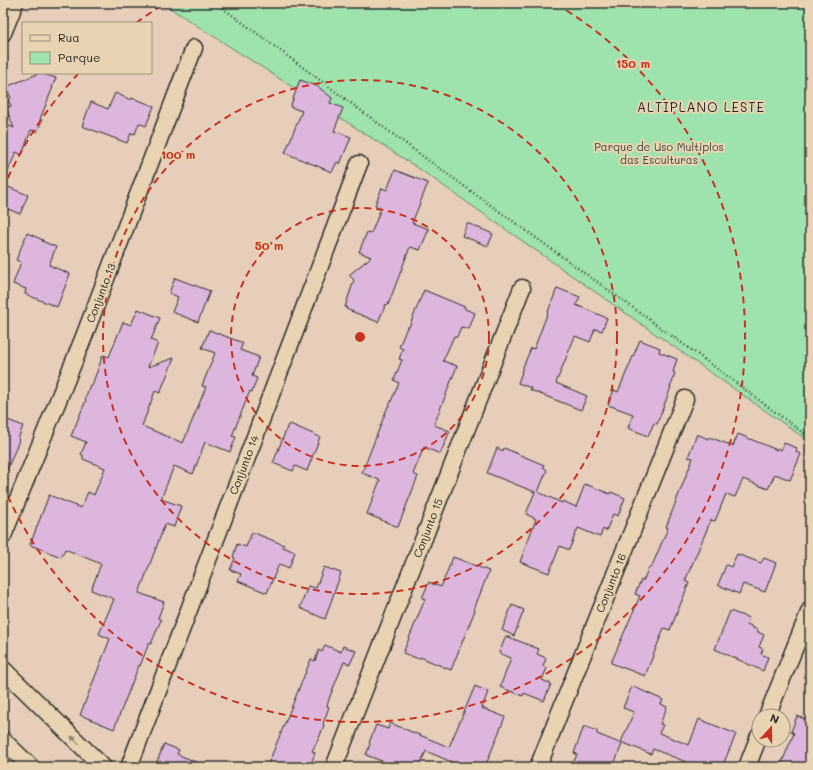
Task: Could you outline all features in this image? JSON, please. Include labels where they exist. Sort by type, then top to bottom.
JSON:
[{"type":"street","points":[[3,33],[15,3]]},
{"type":"street","name":"Conjunto 13","points":[[3,536],[83,339],[194,48]]},
{"type":"street","name":"Conjunto 14","points":[[129,767],[359,164]]},
{"type":"street","name":"Conjunto 15","points":[[334,767],[522,288]]},
{"type":"street","name":"Conjunto 16","points":[[538,767],[685,399]]},
{"type":"street","points":[[770,708],[810,610]]},
{"type":"street","points":[[3,669],[103,767]]},
{"type":"street","points":[[3,740],[31,767]]},
{"type":"street","points":[[747,767],[754,748]]},
{"type":"path","points":[[216,3],[810,438]]},
{"type":"green space","name":"Parque de Uso Multiplos das Esculturas","points":[[162,3],[810,3],[810,442],[415,166]]},
{"type":"building","points":[[38,74],[56,78],[40,119],[42,120],[37,132],[31,130],[22,155],[16,152],[3,183],[3,123],[14,128],[6,108],[11,106],[8,100],[11,98],[6,87]]},
{"type":"building","points":[[300,80],[317,86],[332,98],[330,103],[343,108],[334,131],[351,137],[340,164],[337,162],[332,172],[285,153],[302,111],[290,107]]},
{"type":"building","points":[[115,93],[131,100],[132,98],[154,106],[146,126],[139,123],[135,134],[131,133],[127,143],[82,126],[91,102],[108,109]]},
{"type":"building","points":[[395,170],[428,183],[412,223],[429,229],[420,250],[410,247],[388,305],[386,304],[378,322],[346,309],[347,307],[345,307],[354,280],[349,275],[371,257],[359,252],[367,232],[370,233],[372,231],[381,208],[375,205],[382,188],[387,190]]},
{"type":"building","points":[[3,185],[28,195],[20,214],[3,207]]},
{"type":"building","points":[[467,223],[493,234],[488,246],[462,236]]},
{"type":"building","points":[[27,233],[56,247],[49,265],[70,274],[57,307],[25,294],[26,289],[13,284],[21,262],[16,260]]},
{"type":"building","points":[[175,278],[210,291],[198,322],[172,312],[178,297],[169,293]]},
{"type":"building","points":[[557,288],[580,297],[576,305],[607,318],[602,331],[595,329],[590,342],[575,336],[556,383],[587,396],[581,410],[530,390],[531,388],[518,383],[531,348],[534,349]]},
{"type":"building","points":[[424,290],[465,307],[465,309],[475,313],[469,329],[461,327],[457,337],[454,336],[443,361],[457,366],[434,425],[450,431],[440,454],[424,447],[413,474],[418,476],[398,527],[367,514],[380,480],[362,473],[388,406],[399,383],[394,380],[402,360],[399,359],[403,349],[399,347]]},
{"type":"building","points":[[138,309],[160,318],[151,340],[158,343],[148,367],[174,358],[160,393],[155,391],[142,426],[183,443],[206,387],[202,386],[215,353],[202,348],[209,330],[243,343],[240,350],[259,357],[252,376],[257,378],[252,392],[250,391],[232,436],[236,437],[230,452],[205,442],[193,474],[174,466],[161,499],[181,506],[174,527],[165,524],[139,593],[164,602],[158,618],[161,620],[151,644],[149,643],[140,666],[139,665],[114,729],[80,715],[110,639],[99,634],[114,599],[91,590],[101,564],[65,549],[61,557],[30,545],[49,495],[81,508],[88,492],[94,495],[105,468],[83,459],[83,455],[81,454],[86,442],[71,436],[103,355],[109,357],[123,322],[131,325]]},
{"type":"building","points":[[640,340],[660,348],[659,352],[677,359],[671,387],[657,424],[654,423],[648,436],[628,428],[633,414],[608,405],[614,390],[618,392]]},
{"type":"building","points":[[3,418],[23,426],[4,478]]},
{"type":"building","points":[[290,424],[320,437],[307,471],[295,466],[293,471],[273,463],[288,425]]},
{"type":"building","points":[[697,434],[708,439],[709,437],[733,446],[738,434],[777,450],[778,448],[781,450],[784,443],[797,448],[796,452],[801,454],[790,480],[775,474],[768,489],[743,479],[735,497],[726,494],[715,521],[711,520],[685,581],[689,583],[670,630],[664,628],[645,676],[611,663],[640,596],[635,594],[649,567],[651,568],[668,528],[666,527],[693,458],[688,457]]},
{"type":"building","points":[[497,448],[503,451],[504,448],[544,465],[543,467],[547,470],[538,492],[562,503],[563,501],[576,507],[585,484],[625,498],[618,516],[613,514],[606,531],[603,529],[600,537],[578,528],[569,550],[560,546],[549,573],[520,562],[536,519],[526,514],[535,492],[487,473]]},
{"type":"building","points":[[252,532],[284,545],[283,547],[295,552],[289,568],[279,564],[267,593],[238,581],[241,574],[230,570],[235,558],[233,557],[237,544],[246,547]]},
{"type":"building","points":[[737,554],[761,563],[764,558],[776,563],[765,592],[743,584],[739,594],[718,585],[726,565],[731,567]]},
{"type":"building","points":[[453,557],[489,571],[451,670],[420,657],[419,659],[403,653],[425,599],[422,598],[429,582],[441,587]]},
{"type":"building","points":[[324,567],[341,573],[325,619],[300,608],[308,586],[316,588]]},
{"type":"building","points":[[512,605],[524,610],[514,636],[502,630]]},
{"type":"building","points":[[730,611],[749,618],[747,624],[764,635],[759,647],[763,649],[761,654],[768,657],[763,671],[715,649]]},
{"type":"building","points":[[506,636],[539,649],[537,654],[546,658],[543,666],[547,668],[542,680],[551,684],[544,701],[524,693],[523,696],[500,687],[511,658],[499,653]]},
{"type":"building","points":[[325,645],[341,652],[343,646],[356,651],[350,664],[344,662],[330,696],[327,706],[329,707],[323,724],[324,725],[312,751],[315,753],[310,767],[267,767],[311,659],[315,661],[319,650],[322,652]]},
{"type":"building","points":[[475,686],[488,692],[482,708],[505,717],[485,767],[463,767],[426,751],[419,767],[385,767],[387,763],[366,755],[376,725],[388,729],[390,723],[449,747]]},
{"type":"building","points":[[632,686],[663,700],[661,704],[667,707],[660,724],[663,725],[659,733],[689,745],[699,719],[736,734],[722,767],[699,767],[653,749],[651,754],[621,742],[634,712],[623,708]]},
{"type":"building","points":[[797,716],[810,721],[810,767],[780,767],[788,748],[791,748],[791,740],[794,733],[791,732]]},
{"type":"building","points":[[584,726],[597,731],[597,734],[622,744],[613,767],[572,767],[577,754],[574,753]]},
{"type":"building","points":[[164,744],[179,750],[177,754],[208,767],[155,767]]},
{"type":"district","name":"ALTIPLANO LESTE","points":[[701,107]]}]
